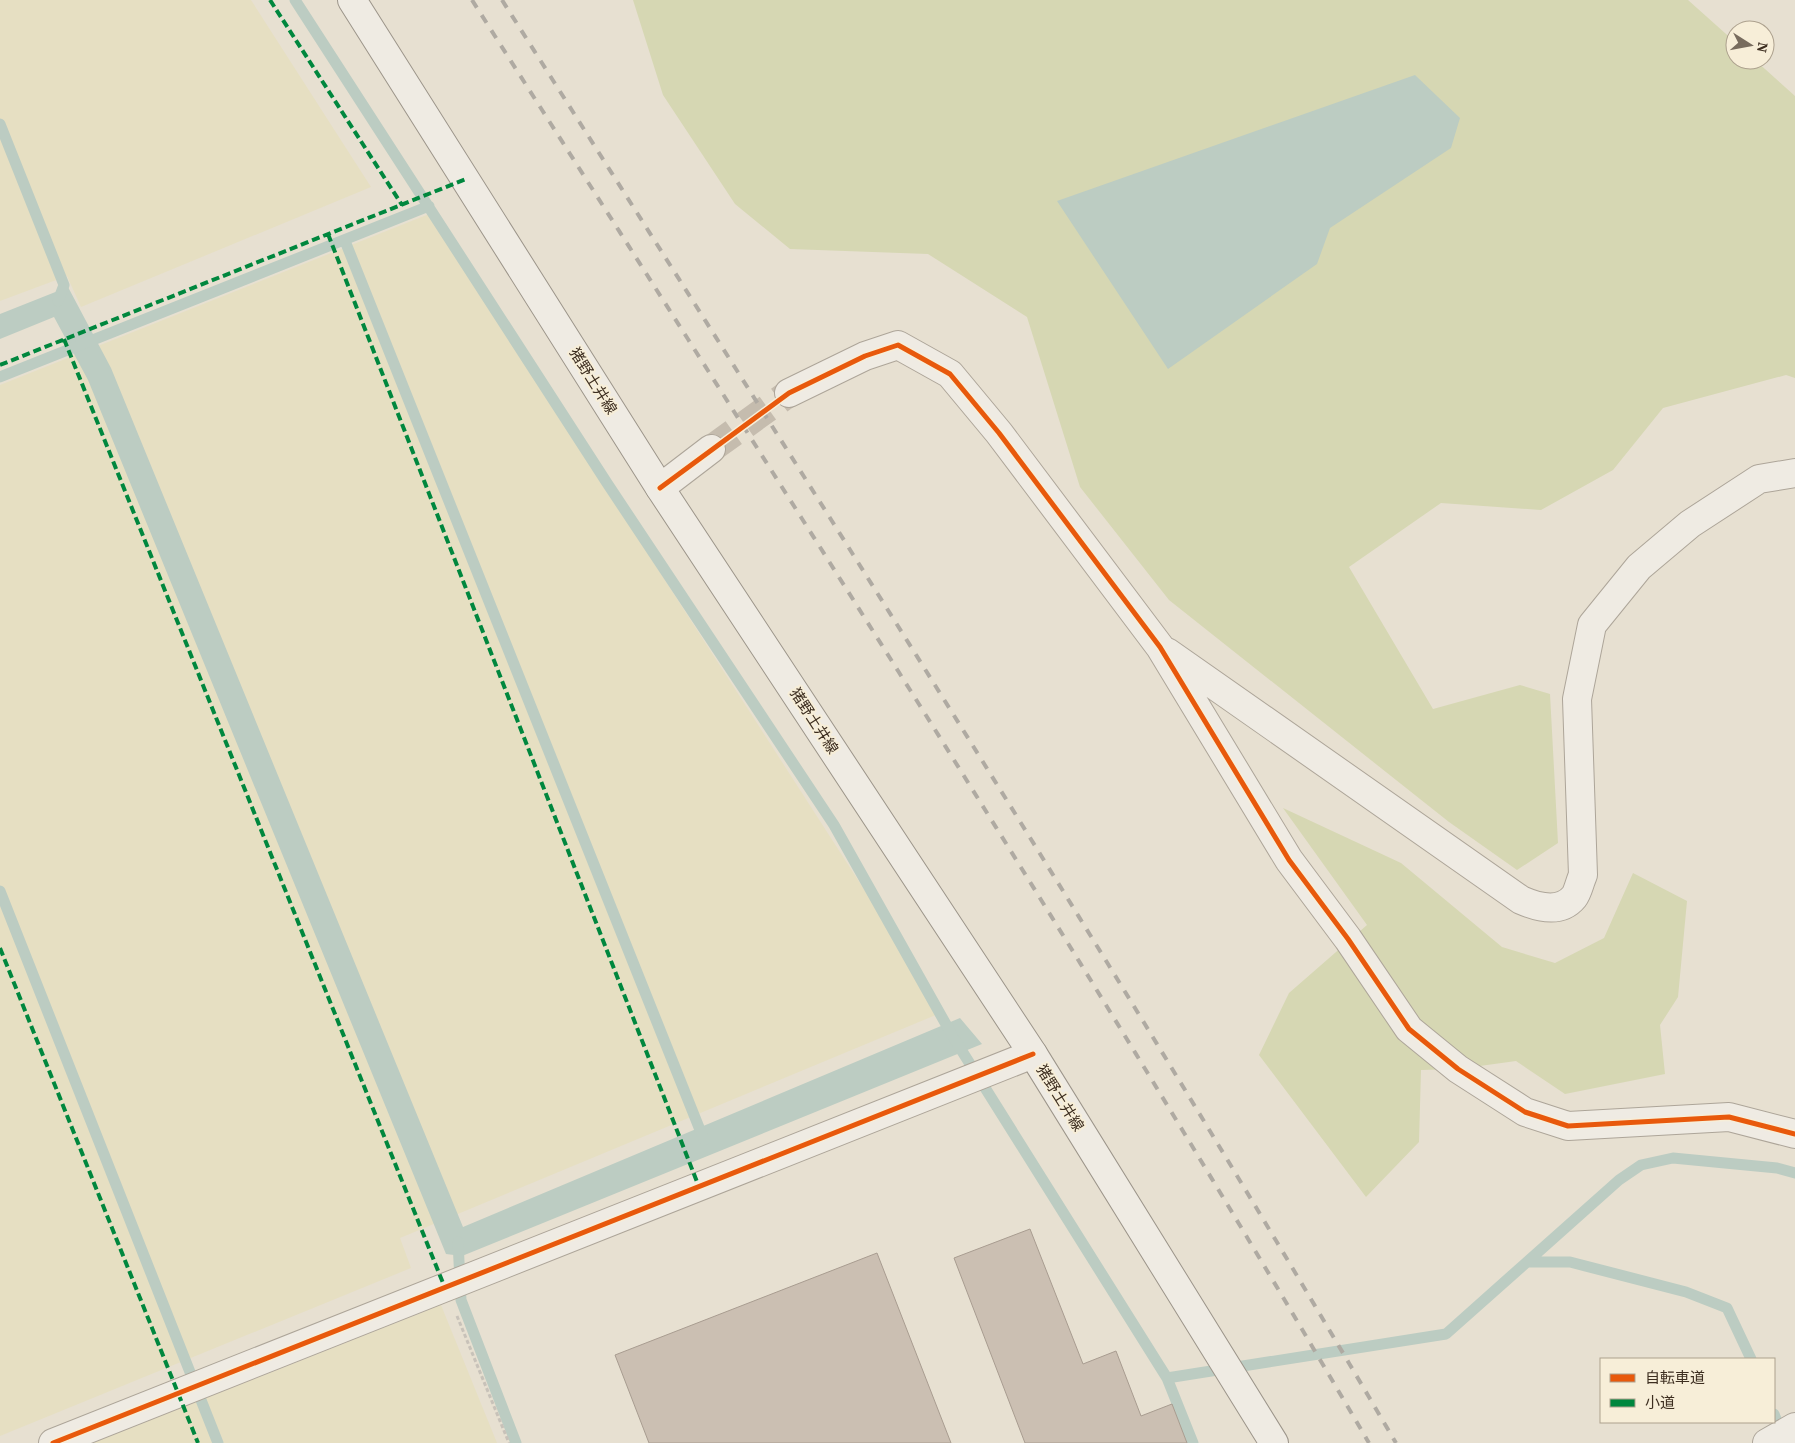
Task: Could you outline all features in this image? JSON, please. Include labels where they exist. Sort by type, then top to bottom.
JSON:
[{"type":"street","name":"猪野土井線","points":[[352,0],[660,488],[1034,1054],[1274,1443]]},
{"type":"street","points":[[790,393],[865,356],[898,345],[950,374],[999,433],[1160,647],[1289,860],[1348,939],[1409,1029],[1458,1069],[1525,1112],[1568,1126],[1728,1117],[1795,1134]]},
{"type":"street","points":[[660,488],[711,449]]},
{"type":"street","points":[[1160,647],[1521,900],[1542,908],[1559,906],[1574,897],[1583,875],[1577,699],[1592,626],[1638,567],[1690,524],[1759,479],[1795,473]]},
{"type":"street","points":[[53,1443],[1034,1054]]},
{"type":"street","points":[[1767,1443],[1795,1427]]},
{"type":"path","points":[[446,1288],[509,1443]]},
{"type":"shaded area","points":[[0,0],[251,0],[371,187],[81,307],[67,276],[0,301]]},
{"type":"shaded area","points":[[1415,75],[1460,118],[1451,148],[1330,228],[1317,264],[1168,369],[1057,201]]},
{"type":"shaded area","points":[[429,214],[943,1012],[400,1238],[411,1268],[0,1436],[0,385]]},
{"type":"shaded area","points":[[68,287],[111,368],[463,1227],[960,1018],[982,1044],[462,1256],[446,1254],[88,380],[54,317],[0,339],[0,314]]},
{"type":"shaded area","points":[[441,1305],[497,1443],[93,1443]]},
{"type":"green space","points":[[633,0],[1688,0],[1725,33],[1725,70],[1766,70],[1795,96],[1795,378],[1786,375],[1663,408],[1613,470],[1541,510],[1441,503],[1349,567],[1433,709],[1520,685],[1550,694],[1558,843],[1517,870],[1449,822],[1169,600],[1080,487],[1027,317],[928,254],[790,249],[735,204],[663,95]]},
{"type":"green space","points":[[1283,808],[1401,863],[1502,947],[1555,963],[1604,938],[1633,873],[1687,901],[1678,997],[1660,1025],[1665,1074],[1565,1094],[1516,1061],[1458,1069],[1421,1070],[1419,1142],[1366,1197],[1259,1055],[1289,993],[1367,925]]},
{"type":"building","points":[[1030,1229],[1083,1364],[1116,1351],[1141,1416],[1172,1404],[1187,1443],[1025,1443],[954,1258]]},
{"type":"building","points":[[877,1253],[951,1443],[649,1443],[615,1355]]},
{"type":"waterway","points":[[295,0],[607,483],[834,825],[952,1035]]},
{"type":"waterway","points":[[0,124],[64,285],[58,301]]},
{"type":"waterway","points":[[0,377],[429,206]]},
{"type":"waterway","points":[[345,241],[704,1140]]},
{"type":"waterway","points":[[0,891],[218,1443]]},
{"type":"waterway","points":[[955,1040],[1167,1378],[1446,1334],[1619,1180],[1641,1165],[1673,1158],[1777,1168],[1795,1173]]},
{"type":"waterway","points":[[458,1242],[461,1300],[516,1443]]},
{"type":"waterway","points":[[1527,1262],[1570,1262],[1686,1292],[1727,1308],[1751,1358]]},
{"type":"waterway","points":[[1167,1378],[1193,1443]]},
{"type":"waterway","points":[[1775,1416],[1782,1434]]},
{"type":"tunnel","points":[[711,449],[789,393]]},
{"type":"railway","points":[[472,0],[1040,898],[1261,1260],[1369,1443]]},
{"type":"railway","points":[[502,0],[843,538],[1067,898],[1288,1260],[1396,1443]]},
{"type":"marked path","points":[[270,0],[402,205]]},
{"type":"marked path","points":[[0,365],[466,179]]},
{"type":"marked path","points":[[328,234],[699,1187]]},
{"type":"marked path","points":[[64,339],[445,1288]]},
{"type":"marked path","points":[[0,948],[198,1443]]},
{"type":"cycle path","points":[[660,488],[789,393],[865,356],[898,345],[950,374],[999,433],[1160,647],[1289,860],[1348,939],[1409,1029],[1458,1069],[1525,1112],[1568,1126],[1729,1117],[1795,1134]]},
{"type":"cycle path","points":[[53,1443],[1033,1054]]}]
